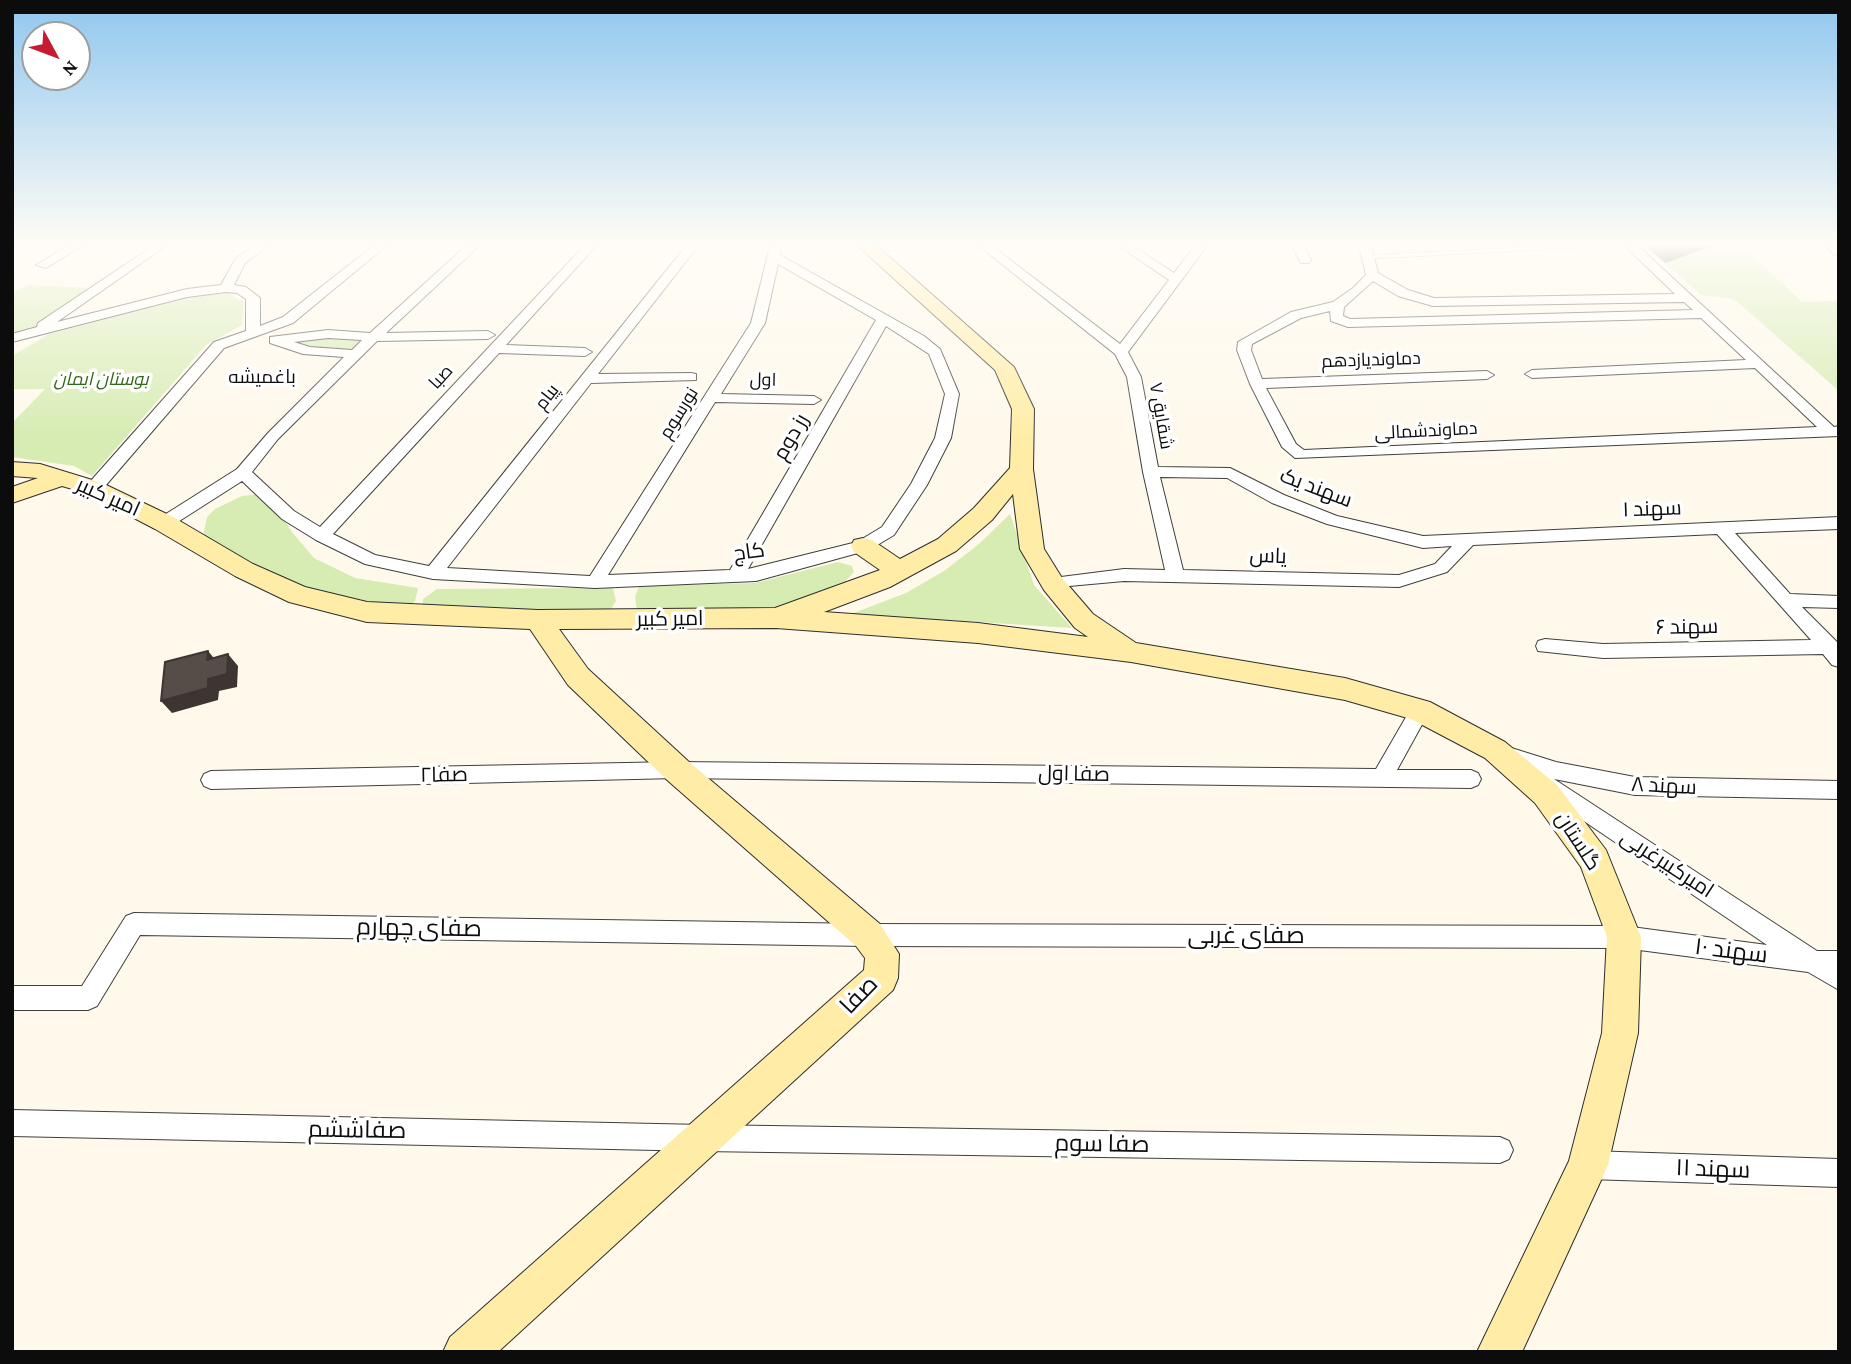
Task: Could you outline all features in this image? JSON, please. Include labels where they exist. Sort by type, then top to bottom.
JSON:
[{"type":"main road","points":[[939,310],[1004,367],[1023,409],[1021,469],[1032,549],[1053,584],[1084,621],[1131,652]]},
{"type":"main road","name":"امیر کبیر","points":[[12,469],[40,471],[94,488],[164,523],[244,570],[298,595],[367,612],[538,620],[775,618],[869,585],[899,572],[947,545],[983,514],[1021,469]]},
{"type":"main road","points":[[12,495],[62,478]]},
{"type":"main road","points":[[863,546],[899,572]]},
{"type":"main road","name":"گلستان","points":[[775,618],[978,634],[1131,652],[1345,689],[1420,710],[1494,750],[1546,794],[1595,860],[1624,937],[1620,1033],[1588,1165],[1499,1352]]},
{"type":"main road","name":"صفا","points":[[465,1352],[881,978],[882,954],[868,935],[677,769],[578,677],[538,620]]},
{"type":"street","points":[[12,346],[67,310]]},
{"type":"street","points":[[12,338],[124,310]]},
{"type":"street","points":[[253,310],[253,333]]},
{"type":"street","points":[[94,488],[219,345],[288,320],[301,310]]},
{"type":"street","points":[[164,523],[243,472],[273,436],[403,310]]},
{"type":"street","name":"صبا","points":[[322,536],[490,342],[524,310]]},
{"type":"street","name":"پیام","points":[[433,573],[640,310]]},
{"type":"street","name":"نورسوم","points":[[595,582],[758,323],[761,310]]},
{"type":"street","name":"کاج","points":[[243,472],[288,515],[322,536],[371,560],[433,573],[595,582],[756,575],[863,546],[888,531],[919,485],[943,438],[952,394],[935,352],[868,310]]},
{"type":"street","name":"شقایق ۷","points":[[1067,310],[1121,352],[1134,377],[1151,472],[1175,575]]},
{"type":"street","points":[[1121,352],[1151,310]]},
{"type":"street","name":"دماوندشمالی","points":[[1318,310],[1296,315],[1245,342],[1244,351],[1257,384],[1290,447],[1306,456],[1833,430]]},
{"type":"street","points":[[1337,310],[1336,318],[1348,323],[1705,314]]},
{"type":"street","points":[[1701,310],[1833,430]]},
{"type":"street","name":"رز دوم","points":[[735,576],[883,319]]},
{"type":"street","points":[[253,333],[308,351],[356,354]]},
{"type":"street","points":[[275,340],[328,334],[490,342],[585,352]]},
{"type":"street","points":[[1532,373],[1759,364]]},
{"type":"street","name":"دماوندیازدهم","points":[[1257,384],[1487,374]]},
{"type":"street","points":[[585,379],[691,377]]},
{"type":"street","name":"اول","points":[[711,398],[814,400]]},
{"type":"street","name":"سهند یک","points":[[1151,472],[1230,473],[1278,499],[1333,520],[1423,542],[1468,541]]},
{"type":"street","name":"سهند ۱","points":[[1468,541],[1839,523]]},
{"type":"street","points":[[1722,530],[1789,600],[1834,654]]},
{"type":"street","name":"یاس","points":[[1053,584],[1113,575],[1399,581],[1441,568],[1468,541]]},
{"type":"street","points":[[1789,600],[1839,602]]},
{"type":"street","name":"سهند ۶","points":[[1545,646],[1603,651],[1834,654]]},
{"type":"street","points":[[1382,778],[1420,710]]},
{"type":"street","name":"سهند ۸","points":[[1494,750],[1556,771],[1635,786],[1839,790]]},
{"type":"street","name":"امیرکبیرغربی","points":[[1494,750],[1827,962],[1839,979]]},
{"type":"street","name":"صفا اول","points":[[677,769],[1471,779]]},
{"type":"street","name":"صفا۲","points":[[211,780],[677,769]]},
{"type":"street","name":"صفای چهارم","points":[[12,998],[88,998],[134,924],[868,935]]},
{"type":"street","name":"صفای غربی","points":[[868,935],[1624,937]]},
{"type":"street","name":"سهند ۱۰","points":[[1624,937],[1827,962]]},
{"type":"street","name":"صفاششم","points":[[12,1123],[703,1138]]},
{"type":"street","name":"صفا سوم","points":[[703,1138],[1500,1150]]},
{"type":"street","name":"سهند ۱۱","points":[[1588,1165],[1839,1173]]},
{"type":"green space","points":[[12,310],[60,310],[29,331],[12,335]]},
{"type":"green space","name":"بوستان ایمان","points":[[143,310],[243,310],[242,325],[206,345],[92,476],[74,466],[12,457],[12,423],[45,389],[12,389],[12,356],[49,334]]},
{"type":"green space","points":[[1746,310],[1839,310],[1839,391]]},
{"type":"green space","points":[[326,337],[367,339],[355,351],[314,349],[289,340]]},
{"type":"green space","points":[[259,494],[277,508],[292,532],[314,558],[355,578],[418,588],[415,601],[407,609],[370,609],[299,589],[249,566],[203,536],[207,517],[215,509],[242,496]]},
{"type":"green space","points":[[1010,514],[1034,585],[1072,628],[851,614],[906,593],[944,571],[979,544]]},
{"type":"green space","points":[[838,562],[852,566],[854,572],[836,591],[769,612],[637,611],[635,597],[639,586],[755,583]]},
{"type":"green space","points":[[613,588],[616,601],[609,612],[422,608],[423,599],[437,589]]},
{"type":"building","points":[[208,651],[207,660],[228,654],[227,674],[208,679],[208,688],[161,701],[165,662]]},
{"type":"district","name":"باغمیشه","points":[[262,377]]}]
